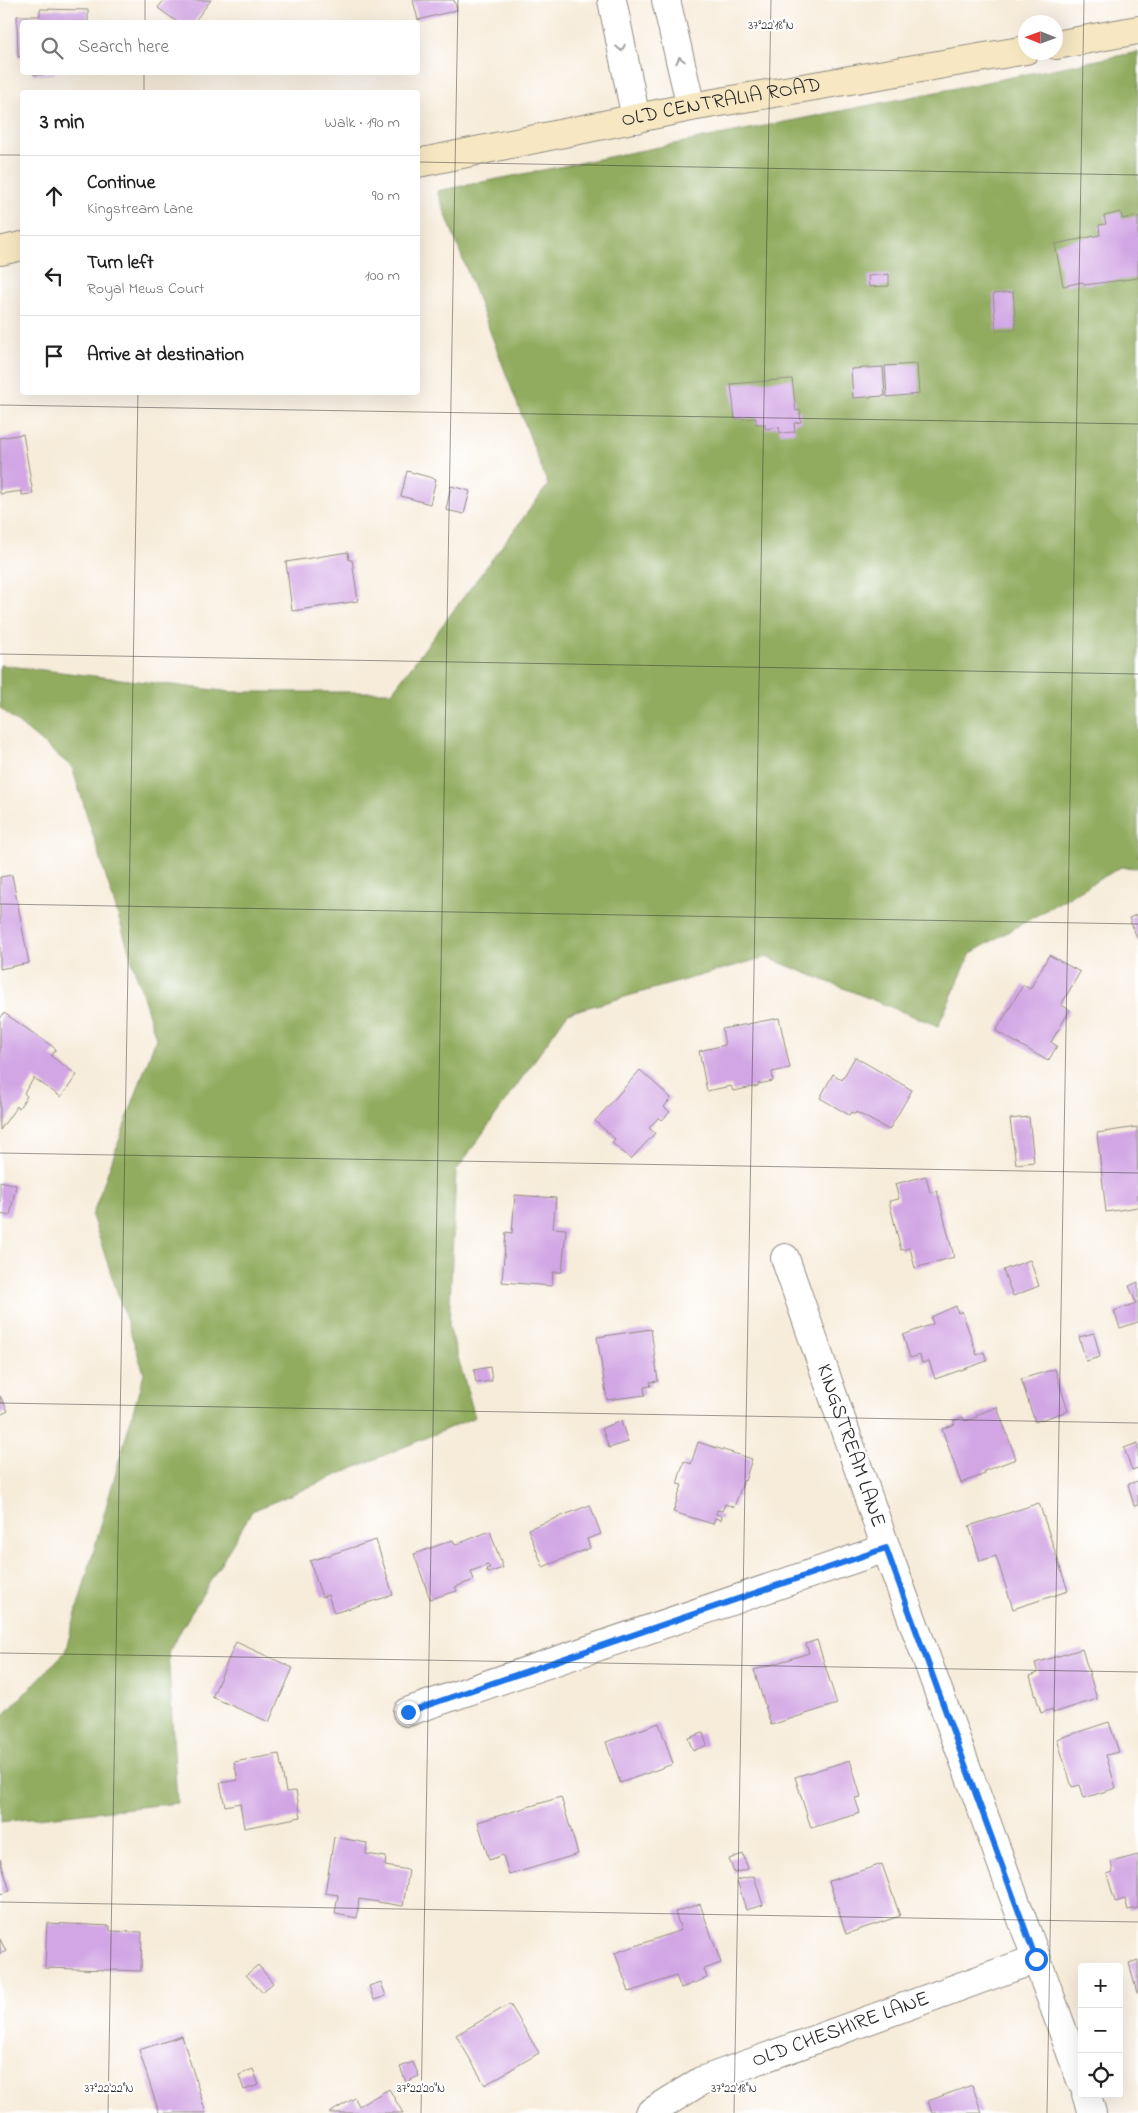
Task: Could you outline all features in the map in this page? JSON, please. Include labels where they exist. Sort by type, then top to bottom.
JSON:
[{"type":"street","points":[[612,0],[636,119]]},
{"type":"street","points":[[666,0],[691,107]]},
{"type":"street","points":[[1063,44],[1138,30]]},
{"type":"street","name":"OLD CENTRALIA ROAD","points":[[420,163],[691,107],[1018,51]]},
{"type":"street","points":[[0,251],[20,246]]},
{"type":"street","name":"KINGSTREAM LANE","points":[[785,1258],[886,1548],[1078,2072]]},
{"type":"street","points":[[408,1712],[886,1548]]},
{"type":"street","name":"OLD CHESHIRE LANE","points":[[650,2113],[701,2081],[1036,1959]]},
{"type":"street","points":[[1087,2098],[1092,2113]]},
{"type":"green space","points":[[1138,52],[1138,868],[1121,867],[971,953],[938,1026],[766,957],[568,1013],[456,1171],[449,1326],[475,1417],[252,1511],[168,1652],[177,1803],[0,1822],[0,1719],[65,1652],[144,1373],[92,1216],[156,1038],[72,767],[0,708],[0,665],[232,692],[392,692],[548,485],[437,191]]},
{"type":"building","points":[[164,0],[211,0],[196,20],[174,20],[158,8]]},
{"type":"building","points":[[413,0],[454,0],[457,10],[418,20]]},
{"type":"building","points":[[40,9],[88,10],[88,20],[20,20],[20,56],[18,57],[17,16],[40,16]]},
{"type":"building","points":[[1121,212],[1122,219],[1138,216],[1138,278],[1084,285],[1083,282],[1063,286],[1055,244],[1100,235],[1099,225],[1106,224],[1104,216]]},
{"type":"building","points":[[889,274],[889,286],[869,287],[868,276]]},
{"type":"building","points":[[1013,292],[1016,330],[996,331],[993,294]]},
{"type":"building","points":[[917,364],[919,394],[887,397],[885,366]]},
{"type":"building","points":[[883,367],[885,396],[853,398],[851,369]]},
{"type":"building","points":[[792,379],[796,411],[800,410],[801,422],[794,423],[795,432],[780,433],[779,427],[765,429],[765,424],[756,424],[756,418],[735,419],[731,384]]},
{"type":"building","points":[[23,434],[33,494],[22,495],[22,491],[0,494],[0,438]]},
{"type":"building","points":[[407,471],[436,479],[430,504],[401,496]]},
{"type":"building","points":[[451,486],[470,491],[464,514],[446,510]]},
{"type":"building","points":[[348,552],[349,560],[352,560],[358,601],[292,611],[286,562]]},
{"type":"building","points":[[12,875],[29,963],[0,969],[0,877]]},
{"type":"building","points":[[1138,914],[1138,940],[1129,918]]},
{"type":"building","points":[[1049,955],[1080,972],[1061,1005],[1070,1010],[1051,1042],[1057,1046],[1048,1061],[996,1031],[1023,985],[1030,989]]},
{"type":"building","points":[[4,1013],[56,1049],[51,1056],[77,1075],[61,1097],[34,1078],[24,1093],[27,1096],[19,1108],[17,1106],[0,1130],[0,1019]]},
{"type":"building","points":[[779,1018],[790,1068],[772,1072],[773,1081],[758,1084],[758,1086],[733,1091],[731,1086],[707,1091],[699,1051],[725,1045],[722,1029]]},
{"type":"building","points":[[855,1057],[912,1090],[889,1130],[856,1112],[855,1114],[851,1112],[849,1115],[820,1098],[833,1074],[842,1080]]},
{"type":"building","points":[[640,1070],[671,1098],[664,1107],[670,1112],[662,1120],[659,1117],[649,1128],[655,1133],[631,1159],[612,1143],[615,1139],[595,1121]]},
{"type":"building","points":[[1029,1117],[1034,1162],[1016,1164],[1010,1119]]},
{"type":"building","points":[[1137,1127],[1138,1207],[1106,1212],[1097,1133]]},
{"type":"building","points":[[926,1176],[930,1193],[937,1191],[954,1257],[915,1268],[910,1248],[901,1250],[889,1201],[899,1199],[895,1184]]},
{"type":"building","points":[[0,1181],[16,1185],[10,1216],[0,1214]]},
{"type":"building","points":[[515,1195],[556,1198],[553,1228],[566,1229],[562,1272],[553,1272],[552,1286],[502,1282],[506,1232],[512,1233]]},
{"type":"building","points":[[1030,1260],[1039,1286],[1013,1296],[1003,1270]]},
{"type":"building","points":[[1138,1282],[1138,1322],[1120,1328],[1114,1311],[1136,1303],[1129,1286]]},
{"type":"building","points":[[956,1306],[958,1313],[962,1311],[977,1355],[984,1352],[987,1361],[935,1379],[929,1361],[922,1363],[920,1355],[910,1358],[903,1335],[933,1324],[931,1317]]},
{"type":"building","points":[[651,1329],[658,1381],[650,1382],[651,1386],[644,1387],[645,1395],[607,1400],[597,1337]]},
{"type":"building","points":[[1094,1333],[1100,1357],[1086,1361],[1079,1337]]},
{"type":"building","points":[[490,1367],[492,1381],[476,1383],[474,1370]]},
{"type":"building","points":[[1055,1369],[1068,1411],[1035,1422],[1021,1379]]},
{"type":"building","points":[[0,1396],[8,1411],[0,1415]]},
{"type":"building","points":[[997,1407],[1016,1459],[984,1471],[985,1474],[961,1483],[942,1429],[955,1424],[953,1421],[963,1417],[965,1421]]},
{"type":"building","points":[[621,1421],[628,1442],[609,1448],[602,1428]]},
{"type":"building","points":[[698,1442],[752,1459],[734,1507],[725,1504],[722,1511],[717,1510],[716,1514],[722,1516],[721,1520],[715,1518],[713,1524],[673,1512],[682,1485],[677,1484],[684,1461],[691,1464]]},
{"type":"building","points":[[1138,1443],[1138,1468],[1132,1470],[1124,1448]]},
{"type":"building","points":[[1138,1481],[1138,1505],[1134,1506],[1128,1484]]},
{"type":"building","points":[[1039,1503],[1068,1591],[1013,1609],[996,1556],[980,1561],[969,1526]]},
{"type":"building","points":[[590,1505],[601,1534],[587,1539],[590,1548],[543,1567],[528,1529]]},
{"type":"building","points":[[490,1531],[503,1568],[488,1573],[486,1569],[490,1568],[488,1565],[471,1571],[474,1580],[455,1587],[457,1591],[430,1599],[414,1554],[453,1540],[455,1545]]},
{"type":"building","points":[[376,1540],[393,1595],[334,1613],[328,1595],[322,1597],[310,1561]]},
{"type":"building","points":[[817,1640],[837,1704],[771,1725],[754,1670],[809,1653],[806,1644]]},
{"type":"building","points":[[236,1642],[293,1668],[269,1722],[212,1697]]},
{"type":"building","points":[[1082,1649],[1097,1699],[1053,1713],[1052,1709],[1041,1713],[1030,1676],[1038,1673],[1035,1663]]},
{"type":"building","points":[[1109,1722],[1119,1752],[1106,1755],[1116,1788],[1084,1798],[1080,1785],[1072,1787],[1057,1739]]},
{"type":"building","points":[[659,1723],[673,1764],[620,1783],[606,1742]]},
{"type":"building","points":[[703,1733],[707,1745],[693,1751],[688,1738]]},
{"type":"building","points":[[279,1754],[286,1792],[296,1791],[301,1817],[244,1828],[240,1803],[225,1806],[220,1783],[238,1780],[234,1762]]},
{"type":"building","points":[[850,1760],[861,1797],[855,1798],[860,1813],[811,1828],[795,1777]]},
{"type":"building","points":[[561,1797],[578,1854],[509,1875],[503,1855],[489,1860],[478,1822]]},
{"type":"building","points":[[334,1837],[367,1843],[366,1854],[386,1857],[385,1866],[409,1870],[403,1906],[359,1899],[357,1918],[335,1914],[338,1895],[325,1893]]},
{"type":"building","points":[[743,1854],[748,1869],[734,1873],[729,1859]]},
{"type":"building","points":[[1138,1855],[1138,1908],[1128,1910],[1125,1899],[1115,1902],[1107,1874],[1113,1872],[1111,1862]]},
{"type":"building","points":[[0,1859],[10,1891],[0,1894]]},
{"type":"building","points":[[882,1864],[900,1916],[846,1934],[829,1881]]},
{"type":"building","points":[[754,1876],[763,1905],[746,1910],[737,1880]]},
{"type":"building","points":[[700,1904],[721,1963],[704,1969],[707,1978],[681,1988],[676,1976],[629,1992],[615,1953],[681,1930],[675,1912]]},
{"type":"building","points":[[47,1923],[110,1926],[110,1931],[142,1932],[141,1971],[45,1968]]},
{"type":"building","points":[[0,1939],[6,1951],[0,1954]]},
{"type":"building","points":[[1138,1960],[1138,1993],[1137,1993],[1129,1963]]},
{"type":"building","points":[[258,1965],[273,1983],[262,1992],[246,1975]]},
{"type":"building","points":[[381,1982],[386,1996],[374,2000],[369,1986]]},
{"type":"building","points":[[510,2004],[539,2053],[485,2085],[456,2035]]},
{"type":"building","points":[[182,2036],[206,2113],[159,2113],[139,2050]]},
{"type":"building","points":[[413,2062],[419,2076],[406,2082],[400,2067]]},
{"type":"building","points":[[253,2069],[259,2085],[244,2090],[239,2075]]},
{"type":"building","points":[[972,2085],[982,2113],[932,2113],[928,2101]]},
{"type":"building","points":[[389,2089],[403,2113],[329,2113],[355,2098],[359,2106]]},
{"type":"route","points":[[408,1712],[886,1548],[1036,1959]]}]
